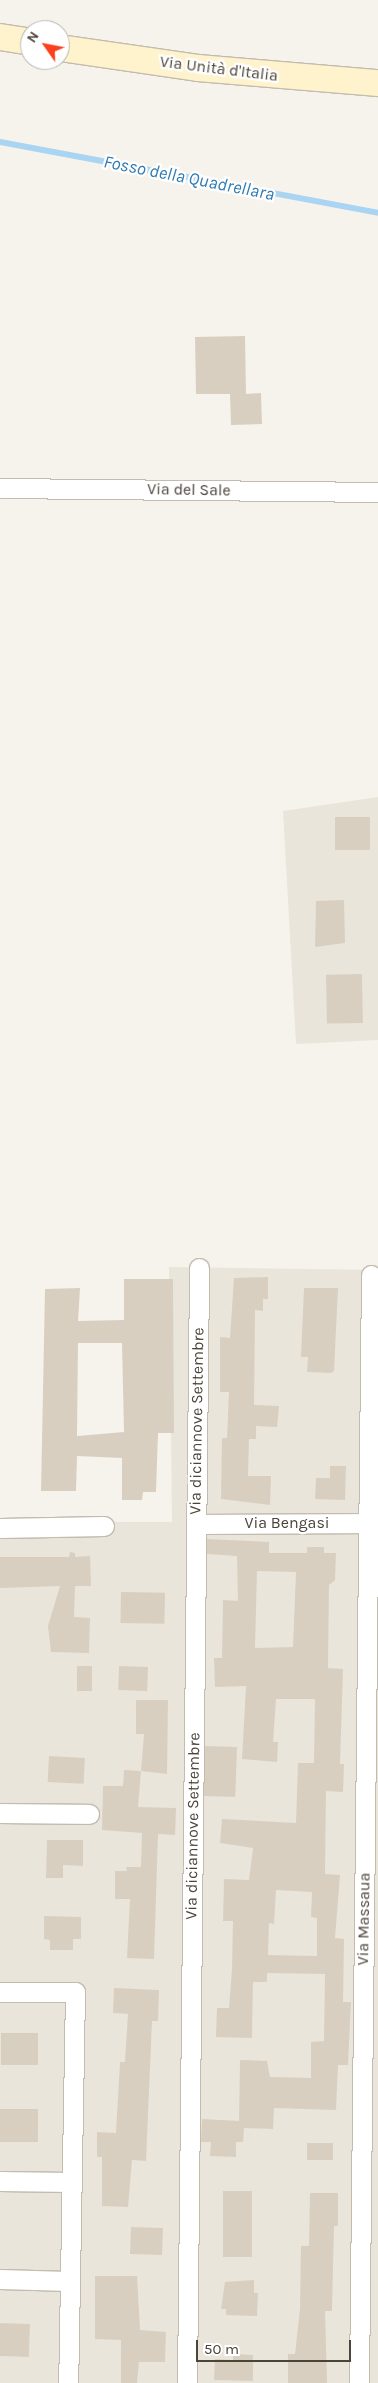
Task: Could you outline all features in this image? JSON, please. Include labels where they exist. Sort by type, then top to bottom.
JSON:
[{"type":"main road","points":[[0,37],[20,40]]},
{"type":"main road","name":"Via Unità d'Italia","points":[[70,49],[198,68],[378,83]]},
{"type":"street","name":"Via del Sale","points":[[0,488],[378,492]]},
{"type":"street","name":"Via diciannove Settembre","points":[[187,2383],[199,1268]]},
{"type":"street","name":"Via Massaua","points":[[359,2383],[373,1523],[371,1275]]},
{"type":"street","name":"Via Bengasi","points":[[196,1524],[373,1523]]},
{"type":"street","points":[[0,1528],[104,1526]]},
{"type":"street","points":[[0,1813],[90,1814]]},
{"type":"street","points":[[0,1992],[75,1992],[68,2281],[68,2383]]},
{"type":"street","points":[[0,2181],[70,2182]]},
{"type":"street","points":[[0,2279],[68,2281]]},
{"type":"shaded area","points":[[378,797],[378,1040],[296,1044],[283,811]]},
{"type":"shaded area","points":[[169,1267],[378,1270],[378,2383],[0,2383],[0,1522],[172,1522]]},
{"type":"building","points":[[245,336],[246,394],[261,393],[262,424],[231,425],[230,394],[196,394],[195,337]]},
{"type":"building","points":[[335,817],[370,817],[370,850],[335,850]]},
{"type":"building","points":[[344,900],[345,943],[315,947],[316,901]]},
{"type":"building","points":[[362,974],[363,1023],[327,1024],[326,975]]},
{"type":"building","points":[[268,1277],[268,1299],[263,1299],[263,1311],[255,1310],[254,1405],[279,1406],[277,1427],[256,1426],[256,1439],[249,1439],[248,1476],[271,1476],[270,1505],[221,1499],[222,1438],[227,1438],[229,1392],[220,1392],[220,1337],[230,1338],[234,1278]]},
{"type":"building","points":[[124,1279],[173,1279],[174,1433],[158,1433],[156,1492],[143,1492],[142,1500],[122,1500],[122,1458],[77,1456],[76,1491],[41,1491],[45,1289],[80,1288],[78,1321],[124,1320]],"holes":[[[78,1343],[122,1343],[124,1432],[77,1436]]]},
{"type":"building","points":[[304,1288],[338,1288],[334,1371],[331,1373],[307,1372],[308,1357],[301,1357]]},
{"type":"building","points":[[330,1466],[346,1466],[345,1500],[315,1499],[316,1478],[330,1478]]},
{"type":"building","points":[[207,1539],[269,1542],[269,1553],[307,1553],[307,1547],[324,1547],[324,1553],[336,1553],[335,1580],[329,1585],[328,1668],[343,1669],[340,1764],[344,1764],[343,1792],[326,1791],[325,1874],[340,1875],[335,1938],[344,1939],[343,2002],[351,2002],[348,2065],[338,2065],[336,2110],[274,2108],[273,2129],[244,2128],[243,2142],[236,2142],[236,2157],[210,2156],[211,2142],[201,2142],[202,2119],[239,2121],[240,2060],[267,2061],[270,2077],[311,2078],[311,2042],[324,2041],[325,1974],[267,1973],[267,1982],[253,1982],[252,2038],[216,2037],[217,2008],[229,2008],[232,1969],[233,1921],[223,1921],[224,1879],[249,1880],[253,1848],[220,1843],[222,1819],[296,1823],[298,1763],[314,1763],[315,1699],[276,1699],[273,1742],[278,1742],[277,1762],[242,1759],[246,1686],[215,1687],[214,1658],[222,1658],[223,1600],[238,1601],[237,1556],[207,1554]],"holes":[[[257,1571],[296,1572],[293,1647],[255,1648]],[[276,1890],[312,1892],[311,1917],[317,1918],[317,1956],[268,1955],[269,1923],[274,1924]]]},
{"type":"building","points":[[70,1552],[75,1553],[75,1557],[90,1556],[91,1586],[75,1586],[74,1617],[90,1618],[89,1653],[51,1652],[48,1626],[60,1586],[0,1588],[0,1557],[69,1557]]},
{"type":"building","points":[[121,1592],[165,1593],[164,1624],[120,1623]]},
{"type":"building","points":[[77,1666],[92,1666],[92,1691],[77,1691]]},
{"type":"building","points":[[119,1666],[148,1667],[147,1691],[118,1690]]},
{"type":"building","points":[[136,1700],[168,1700],[167,1774],[141,1771],[144,1734],[136,1734]]},
{"type":"building","points":[[205,1746],[237,1747],[235,1797],[203,1796]]},
{"type":"building","points":[[49,1756],[85,1758],[84,1784],[48,1782]]},
{"type":"building","points":[[124,1770],[141,1771],[138,1807],[176,1808],[175,1835],[158,1834],[154,1959],[127,1958],[130,1899],[115,1899],[115,1871],[127,1871],[126,1867],[141,1867],[142,1833],[102,1830],[103,1786],[123,1786]]},
{"type":"building","points":[[47,1840],[83,1840],[83,1866],[63,1865],[63,1878],[46,1878]]},
{"type":"building","points":[[44,1916],[81,1917],[81,1939],[73,1939],[73,1950],[50,1950],[50,1940],[44,1939]]},
{"type":"building","points":[[114,1988],[159,1990],[158,2021],[152,2021],[146,2161],[132,2160],[128,2207],[102,2206],[102,2157],[97,2157],[97,2132],[116,2133],[120,2062],[125,2062],[128,2014],[113,2013]]},
{"type":"building","points":[[1,2033],[38,2033],[38,2065],[1,2065]]},
{"type":"building","points":[[0,2109],[38,2109],[38,2142],[0,2142]]},
{"type":"building","points":[[307,2143],[333,2143],[333,2160],[307,2160]]},
{"type":"building","points":[[223,2191],[252,2191],[252,2257],[223,2257]]},
{"type":"building","points":[[310,2193],[338,2193],[338,2226],[334,2226],[332,2311],[325,2311],[327,2383],[288,2383],[288,2354],[295,2354],[300,2309],[301,2246],[309,2246]]},
{"type":"building","points":[[131,2227],[163,2228],[162,2255],[130,2254]]},
{"type":"building","points":[[95,2276],[137,2276],[140,2330],[166,2332],[165,2362],[139,2362],[137,2383],[121,2383],[121,2340],[95,2339]]},
{"type":"building","points":[[254,2280],[254,2293],[258,2293],[257,2316],[226,2315],[226,2309],[221,2309],[225,2282]]},
{"type":"building","points":[[0,2323],[30,2324],[29,2357],[0,2356]]},
{"type":"building","points":[[233,2354],[253,2355],[253,2381],[214,2380],[215,2359],[233,2360]]},
{"type":"waterway","name":"Fosso della Quadrellara","points":[[0,142],[378,213]]}]
